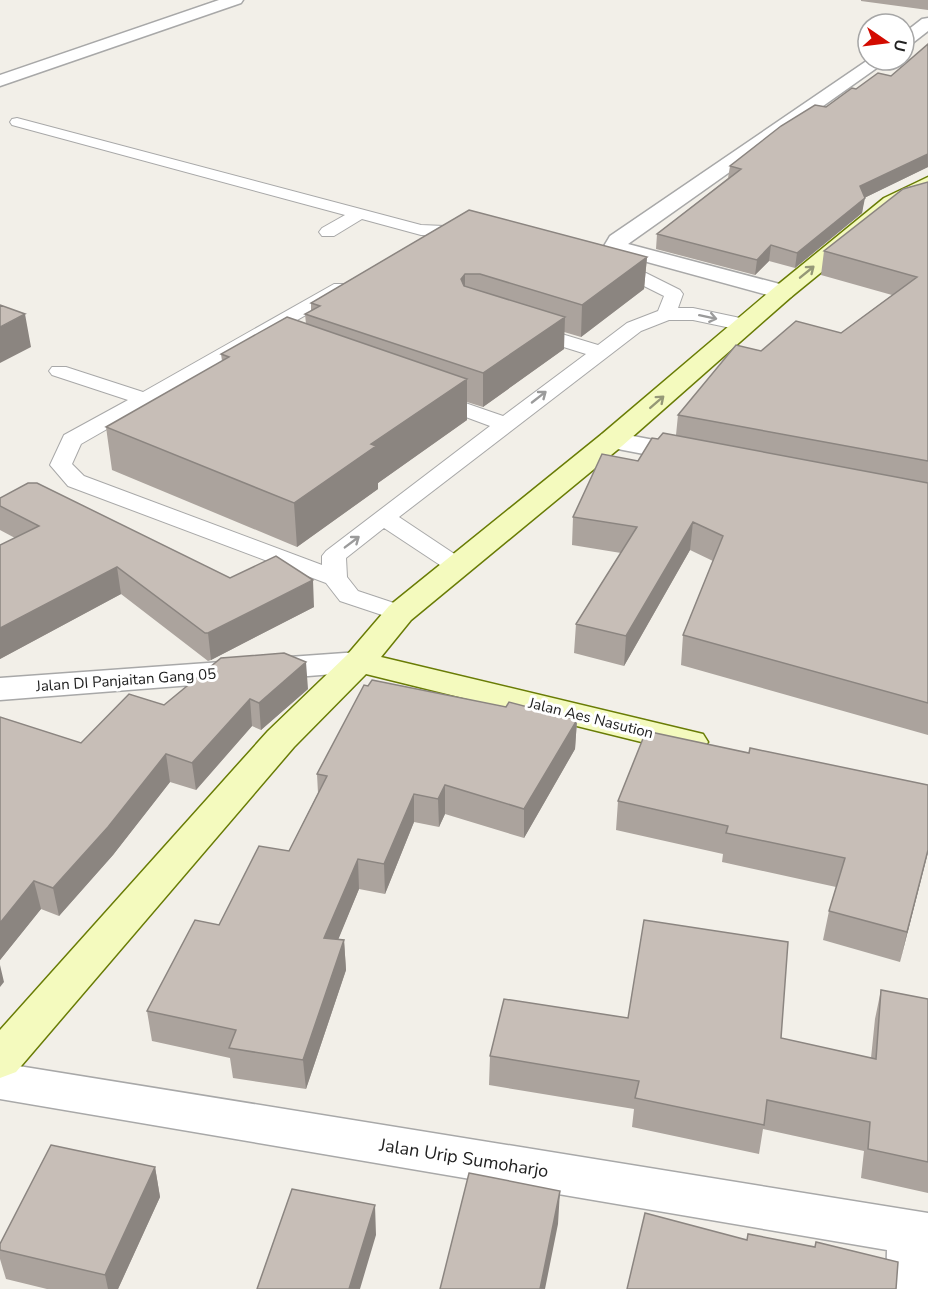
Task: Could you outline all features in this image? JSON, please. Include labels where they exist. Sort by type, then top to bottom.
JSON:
[{"type":"street","points":[[189,0],[228,3]]},
{"type":"street","points":[[0,81],[228,3]]},
{"type":"street","points":[[783,292],[615,246],[628,234],[862,72]]},
{"type":"street","points":[[0,1060],[281,739],[359,662],[400,613],[612,440],[783,292],[892,203],[928,183]]},
{"type":"street","points":[[612,440],[718,460]]},
{"type":"street","name":"Jalan DI Panjaitan Gang 05","points":[[0,689],[359,662]]},
{"type":"street","name":"Jalan Aes Nasution","points":[[359,662],[719,749]]},
{"type":"street","name":"Jalan Urip Sumoharjo","points":[[0,1081],[920,1233]]},
{"type":"street","points":[[911,1289],[920,1233]]},
{"type":"lane","points":[[17,122],[421,230],[480,235]]},
{"type":"lane","points":[[328,231],[359,213]]},
{"type":"lane","points":[[408,248],[439,231]]},
{"type":"lane","points":[[594,265],[640,277],[674,294],[666,314]]},
{"type":"lane","points":[[358,278],[72,440],[61,465],[76,481],[335,578],[349,596],[400,613]]},
{"type":"lane","points":[[335,578],[334,556],[634,327],[666,314],[693,314],[745,325]]},
{"type":"lane","points":[[515,325],[601,352]]},
{"type":"lane","points":[[59,371],[145,399]]},
{"type":"lane","points":[[419,394],[506,424]]},
{"type":"lane","points":[[384,518],[457,566]]},
{"type":"building","points":[[928,44],[928,154],[860,186],[865,198],[797,253],[771,245],[757,260],[657,234],[741,169],[730,166],[781,126],[815,105],[826,107],[878,73],[891,76],[896,72],[916,72],[916,54]]},
{"type":"building","points":[[928,182],[928,461],[678,415],[736,345],[761,351],[796,321],[841,333],[917,277],[824,251],[903,189]]},
{"type":"building","points":[[469,210],[647,257],[582,305],[480,274],[465,274],[461,279],[464,286],[565,317],[483,373],[305,314],[320,306],[311,303]]},
{"type":"building","points":[[0,305],[25,314],[0,327]]},
{"type":"building","points":[[287,317],[467,379],[371,444],[376,446],[294,503],[106,427],[229,357],[221,354]]},
{"type":"building","points":[[663,433],[928,483],[928,703],[683,635],[723,536],[693,522],[626,636],[576,624],[637,527],[573,517],[602,454],[638,461],[652,438],[658,439]]},
{"type":"building","points":[[28,483],[37,483],[230,578],[276,556],[313,580],[205,633],[117,567],[0,628],[0,545],[39,526],[0,506],[0,498]]},
{"type":"building","points":[[284,653],[306,662],[259,703],[250,699],[192,763],[166,754],[108,827],[53,888],[34,881],[0,923],[0,717],[81,743],[129,694],[164,705],[221,658]]},
{"type":"building","points":[[372,680],[506,707],[509,702],[577,720],[524,809],[445,785],[438,799],[414,794],[384,864],[358,859],[324,938],[344,940],[303,1060],[229,1048],[236,1030],[147,1011],[195,920],[219,925],[259,846],[289,851],[327,776],[317,774],[364,685],[368,686]]},
{"type":"building","points":[[646,731],[749,753],[750,748],[928,785],[928,850],[907,932],[829,911],[845,858],[726,833],[728,826],[618,801]]},
{"type":"building","points":[[644,920],[788,942],[781,1038],[876,1059],[881,990],[928,999],[928,1162],[868,1149],[870,1122],[767,1100],[764,1125],[635,1098],[639,1081],[490,1056],[504,999],[628,1018]]},
{"type":"building","points":[[51,1145],[155,1167],[105,1275],[0,1250],[0,1244]]},
{"type":"building","points":[[469,1173],[560,1191],[540,1289],[440,1289]]},
{"type":"building","points":[[292,1189],[375,1205],[349,1289],[257,1289]]},
{"type":"building","points":[[645,1213],[747,1240],[748,1234],[815,1247],[816,1242],[898,1262],[896,1289],[627,1289]]}]
